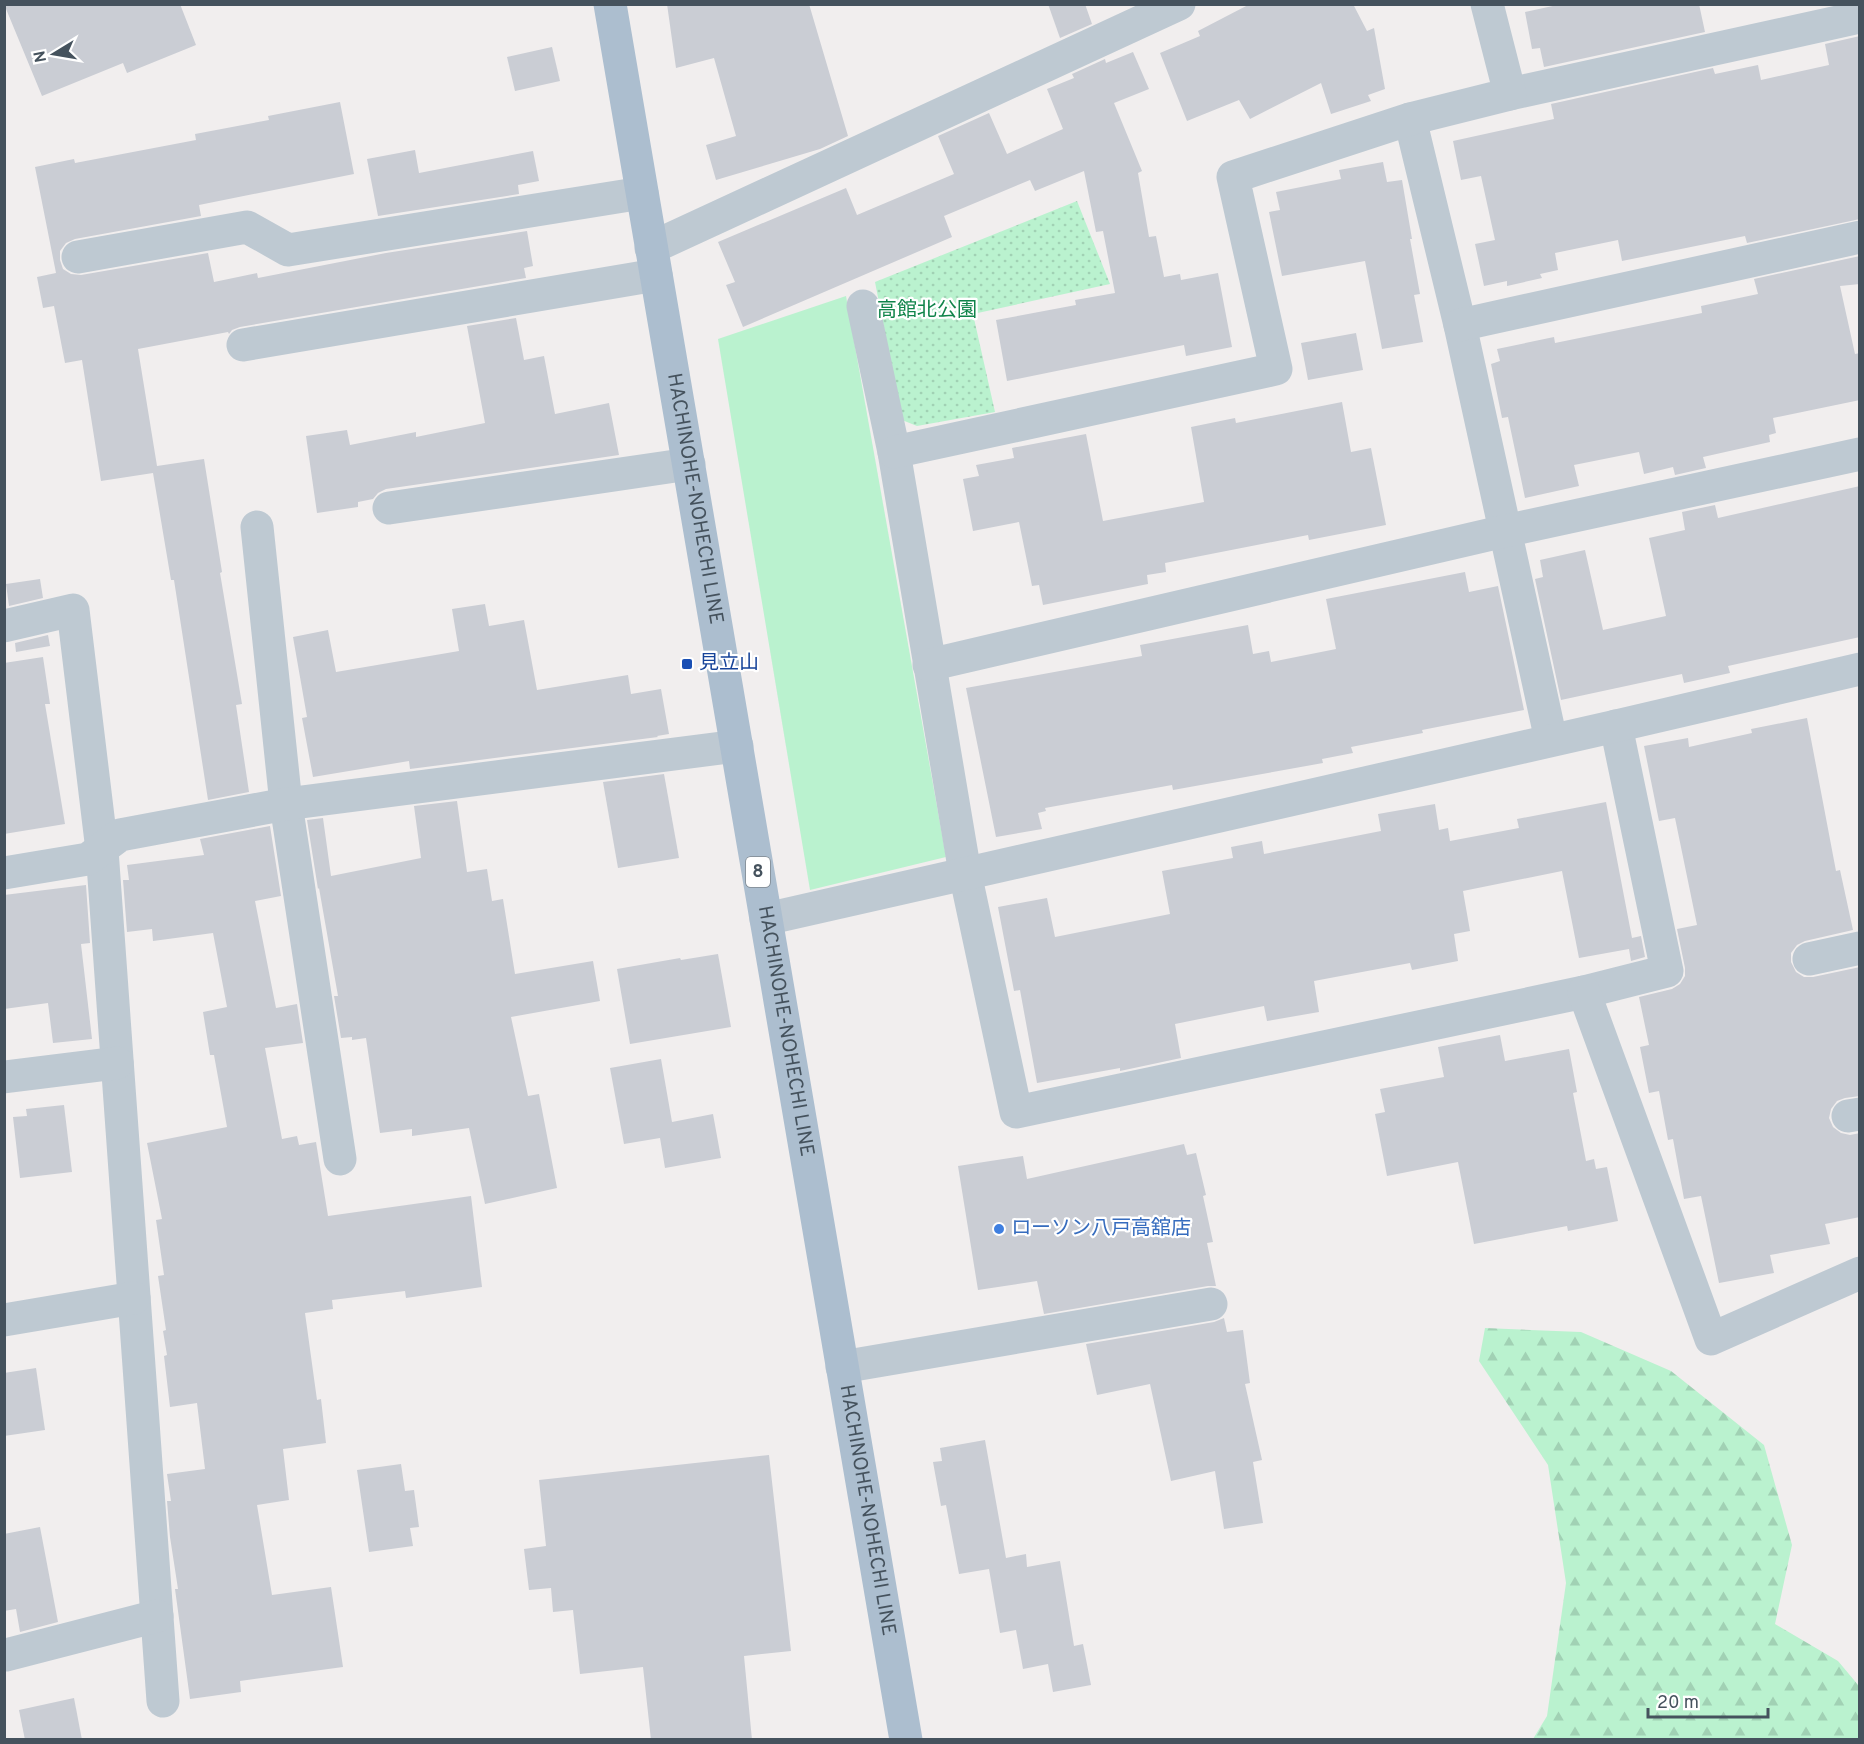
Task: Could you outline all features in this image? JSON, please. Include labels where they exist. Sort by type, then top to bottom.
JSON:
[{"type":"main road","name":"HACHINOHE-NOHECHI LINE","points":[[610,4],[906,1740]]},
{"type":"street","points":[[1487,4],[1510,94]]},
{"type":"street","points":[[243,345],[654,261],[1162,8]]},
{"type":"street","points":[[894,452],[1276,369],[1233,177],[1410,119],[1510,94],[1860,16]]},
{"type":"street","points":[[1410,119],[1460,325],[1551,741]]},
{"type":"street","points":[[78,257],[247,227],[288,250],[642,193]]},
{"type":"street","points":[[1460,325],[1860,237]]},
{"type":"street","points":[[863,306],[894,452],[965,873],[1016,1112],[1584,993],[1667,971],[1616,726]]},
{"type":"street","points":[[929,665],[1505,531],[1860,454]]},
{"type":"street","points":[[389,508],[689,464]]},
{"type":"street","points":[[257,527],[286,804],[340,1159]]},
{"type":"street","points":[[4,626],[73,610],[102,850],[163,1701]]},
{"type":"street","points":[[766,919],[1616,726],[1858,675]]},
{"type":"street","points":[[4,873],[88,859],[120,836],[286,804],[737,746]]},
{"type":"street","points":[[1809,959],[1860,948]]},
{"type":"street","points":[[1584,993],[1711,1339],[1860,1273]]},
{"type":"street","points":[[4,1077],[117,1063]]},
{"type":"street","points":[[4,1320],[134,1298]]},
{"type":"street","points":[[842,1367],[1211,1304]]},
{"type":"street","points":[[6,1655],[157,1616]]},
{"type":"green space","name":"高館北公園","points":[[1077,201],[1110,284],[973,314],[995,412],[917,426],[902,420],[875,282]]},
{"type":"green space","points":[[846,296],[946,857],[810,890],[718,339]]},
{"type":"green space","points":[[1485,1328],[1581,1332],[1671,1371],[1764,1445],[1792,1545],[1775,1624],[1838,1661],[1859,1686],[1859,1739],[1533,1739],[1547,1716],[1566,1583],[1548,1465],[1479,1361]]},
{"type":"building","points":[[4,4],[180,4],[196,45],[127,73],[123,63],[42,96]]},
{"type":"building","points":[[667,4],[809,4],[848,136],[820,149],[716,180],[706,145],[736,136],[714,58],[676,68]]},
{"type":"building","points":[[1048,4],[1085,4],[1092,24],[1060,38]]},
{"type":"building","points":[[1250,4],[1353,4],[1367,31],[1374,28],[1385,89],[1368,95],[1371,101],[1331,114],[1321,83],[1250,119],[1239,100],[1187,121],[1160,53],[1200,36],[1198,31]]},
{"type":"building","points":[[1562,4],[1699,4],[1705,32],[1544,67],[1540,48],[1532,49],[1525,12]]},
{"type":"building","points":[[1860,36],[1860,219],[1747,243],[1745,236],[1622,261],[1618,240],[1555,253],[1558,270],[1540,274],[1542,278],[1507,286],[1507,281],[1484,286],[1475,244],[1495,240],[1481,176],[1461,180],[1453,141],[1554,119],[1551,104],[1713,68],[1715,74],[1758,65],[1761,80],[1829,65],[1825,44]]},
{"type":"building","points":[[552,47],[560,81],[515,91],[507,57]]},
{"type":"building","points":[[1133,52],[1149,89],[1114,103],[1142,171],[1138,173],[1149,237],[1156,236],[1164,277],[1180,274],[1181,280],[1218,273],[1232,347],[1186,356],[1184,345],[1007,381],[996,320],[1076,305],[1075,300],[1115,293],[1103,231],[1096,232],[1084,171],[1035,191],[1030,180],[944,216],[952,237],[743,327],[726,285],[735,282],[718,242],[846,188],[857,215],[954,174],[938,136],[989,113],[1007,154],[1063,129],[1047,89],[1074,78],[1072,74],[1105,59],[1106,63]]},
{"type":"building","points":[[340,102],[354,174],[199,205],[201,216],[75,239],[66,243],[60,251],[63,269],[71,274],[81,275],[208,253],[214,282],[257,273],[258,278],[386,253],[527,231],[533,266],[524,268],[526,278],[240,327],[229,334],[228,332],[138,349],[157,466],[204,459],[222,572],[220,573],[242,704],[236,705],[249,792],[208,800],[174,580],[171,580],[153,473],[101,481],[82,360],[65,363],[54,306],[43,308],[37,277],[56,273],[35,167],[74,159],[75,163],[196,140],[195,134],[269,120],[268,116]]},
{"type":"building","points":[[415,150],[419,173],[533,151],[539,181],[518,185],[519,194],[378,216],[367,159]]},
{"type":"building","points":[[1383,162],[1387,182],[1402,180],[1420,294],[1414,295],[1423,342],[1382,349],[1365,261],[1282,276],[1269,212],[1280,210],[1276,192],[1341,179],[1339,170]]},
{"type":"building","points":[[1860,256],[1860,284],[1840,286],[1855,354],[1860,353],[1860,400],[1773,418],[1776,433],[1769,435],[1770,442],[1703,457],[1706,468],[1675,475],[1673,467],[1644,474],[1639,452],[1574,465],[1579,486],[1525,498],[1508,417],[1502,418],[1491,364],[1500,361],[1497,349],[1554,337],[1555,343],[1702,313],[1701,306],[1758,294],[1754,279]]},
{"type":"building","points":[[516,318],[524,360],[544,356],[555,414],[609,403],[619,455],[386,489],[373,499],[358,502],[358,507],[317,513],[306,436],[347,430],[350,445],[416,432],[416,437],[485,423],[467,326]]},
{"type":"building","points":[[1356,333],[1363,370],[1308,380],[1301,343]]},
{"type":"building","points":[[1342,402],[1351,452],[1371,448],[1386,525],[1309,540],[1308,535],[1165,563],[1166,572],[1147,575],[1148,584],[1043,605],[1039,585],[1032,586],[1019,522],[973,531],[963,479],[979,476],[976,465],[1014,458],[1012,448],[1086,434],[1103,521],[1204,502],[1191,427],[1235,418],[1236,423]]},
{"type":"building","points":[[1860,486],[1860,637],[1728,666],[1730,673],[1684,683],[1682,674],[1561,700],[1535,579],[1543,577],[1540,560],[1585,550],[1603,630],[1666,616],[1649,538],[1685,530],[1682,512],[1715,505],[1718,518]]},
{"type":"building","points":[[1465,572],[1469,592],[1498,586],[1524,710],[1351,747],[1353,753],[1322,759],[1323,763],[1173,790],[1172,785],[1045,808],[1046,811],[1038,813],[1042,829],[996,837],[966,688],[1142,656],[1140,645],[1248,625],[1253,654],[1269,651],[1271,662],[1336,649],[1326,599]]},
{"type":"building","points":[[40,579],[43,598],[9,606],[6,584]]},
{"type":"building","points":[[485,604],[489,626],[524,620],[537,690],[628,675],[631,694],[661,689],[669,734],[410,769],[409,761],[313,777],[302,718],[307,717],[293,637],[328,630],[336,672],[459,651],[452,609]]},
{"type":"building","points":[[48,635],[50,646],[16,652],[15,643]]},
{"type":"building","points":[[43,657],[50,704],[45,704],[65,824],[4,834],[4,663]]},
{"type":"building","points":[[1807,718],[1836,871],[1840,870],[1853,930],[1797,945],[1791,953],[1791,962],[1796,972],[1804,977],[1860,967],[1860,1096],[1837,1101],[1831,1109],[1829,1118],[1833,1127],[1841,1133],[1850,1135],[1860,1133],[1860,1217],[1825,1224],[1830,1244],[1770,1255],[1774,1273],[1719,1283],[1701,1196],[1684,1199],[1673,1139],[1668,1140],[1659,1091],[1649,1093],[1640,1047],[1649,1045],[1639,997],[1672,989],[1680,984],[1685,976],[1685,968],[1677,929],[1697,925],[1675,818],[1659,821],[1644,746],[1688,738],[1689,747],[1752,733],[1751,729]]},
{"type":"building","points":[[664,774],[679,858],[618,868],[603,782]]},
{"type":"building","points":[[457,801],[467,872],[487,869],[492,901],[503,899],[515,974],[593,961],[600,1001],[511,1017],[528,1096],[539,1094],[557,1188],[485,1204],[469,1128],[412,1136],[412,1129],[380,1133],[366,1038],[352,1040],[352,1037],[341,1038],[334,996],[338,996],[307,820],[323,818],[331,876],[421,858],[414,806]]},
{"type":"building","points":[[1606,802],[1632,938],[1641,936],[1645,957],[1631,961],[1629,949],[1579,958],[1562,871],[1463,891],[1470,931],[1454,934],[1458,961],[1412,970],[1410,963],[1314,981],[1319,1012],[1267,1021],[1264,1006],[1175,1024],[1181,1058],[1120,1071],[1120,1068],[1037,1083],[1020,990],[1014,991],[998,907],[1047,898],[1055,937],[1170,914],[1162,871],[1233,858],[1231,847],[1262,841],[1264,854],[1381,831],[1378,814],[1435,804],[1439,830],[1448,828],[1450,841],[1519,828],[1517,819]]},
{"type":"building","points":[[270,826],[281,896],[255,901],[276,1008],[297,1004],[303,1043],[265,1048],[282,1139],[297,1136],[299,1145],[316,1142],[328,1216],[471,1196],[482,1287],[406,1298],[405,1291],[332,1300],[333,1309],[305,1313],[317,1400],[321,1399],[326,1443],[283,1449],[289,1500],[257,1505],[272,1595],[331,1587],[343,1667],[240,1681],[241,1692],[190,1699],[175,1589],[178,1589],[170,1537],[167,1501],[171,1501],[167,1474],[205,1469],[197,1403],[170,1407],[164,1356],[167,1355],[163,1331],[166,1330],[158,1276],[164,1275],[156,1220],[162,1219],[147,1143],[227,1127],[214,1055],[210,1055],[203,1012],[227,1007],[213,933],[153,941],[152,929],[127,932],[123,880],[129,880],[127,865],[204,855],[200,839]]},
{"type":"building","points":[[86,885],[90,943],[81,944],[92,1039],[53,1043],[48,1003],[4,1009],[4,895]]},
{"type":"building","points":[[718,954],[731,1027],[630,1044],[617,969]]},
{"type":"building","points":[[1500,1035],[1505,1061],[1569,1049],[1577,1092],[1573,1093],[1586,1161],[1594,1159],[1596,1169],[1607,1167],[1618,1221],[1568,1231],[1567,1226],[1474,1244],[1458,1162],[1387,1176],[1375,1114],[1385,1112],[1380,1089],[1444,1077],[1438,1047]]},
{"type":"building","points":[[661,1059],[672,1122],[713,1114],[721,1158],[665,1168],[660,1138],[624,1144],[610,1068]]},
{"type":"building","points":[[64,1105],[72,1172],[20,1178],[13,1117],[27,1116],[26,1109]]},
{"type":"building","points":[[1184,1144],[1187,1155],[1196,1153],[1206,1195],[1203,1196],[1213,1242],[1207,1243],[1216,1286],[1044,1314],[1037,1281],[978,1290],[958,1166],[1023,1156],[1027,1179]]},
{"type":"building","points":[[1224,1318],[1227,1332],[1243,1330],[1250,1383],[1245,1384],[1262,1460],[1253,1462],[1263,1523],[1224,1529],[1215,1471],[1171,1481],[1150,1384],[1097,1395],[1086,1344],[1214,1322]]},
{"type":"building","points":[[36,1368],[45,1430],[4,1436],[4,1373]]},
{"type":"building","points":[[985,1440],[1006,1558],[1026,1554],[1027,1567],[1060,1561],[1074,1646],[1083,1644],[1091,1685],[1053,1692],[1048,1664],[1023,1669],[1016,1630],[1000,1633],[989,1569],[959,1574],[946,1505],[941,1506],[933,1462],[942,1461],[940,1448]]},
{"type":"building","points":[[769,1455],[791,1651],[744,1656],[752,1740],[651,1740],[643,1667],[580,1674],[573,1610],[553,1612],[551,1588],[529,1590],[524,1549],[546,1546],[539,1480]]},
{"type":"building","points":[[401,1464],[405,1491],[414,1490],[419,1527],[410,1528],[413,1546],[369,1552],[357,1470]]},
{"type":"building","points":[[40,1527],[58,1622],[20,1632],[16,1609],[4,1611],[4,1534]]},
{"type":"building","points":[[74,1698],[82,1740],[25,1740],[19,1710]]},
{"type":"place","name":"見立山","points":[[687,664]]},
{"type":"place","name":"ローソン八戸高舘店","points":[[999,1229]]}]
